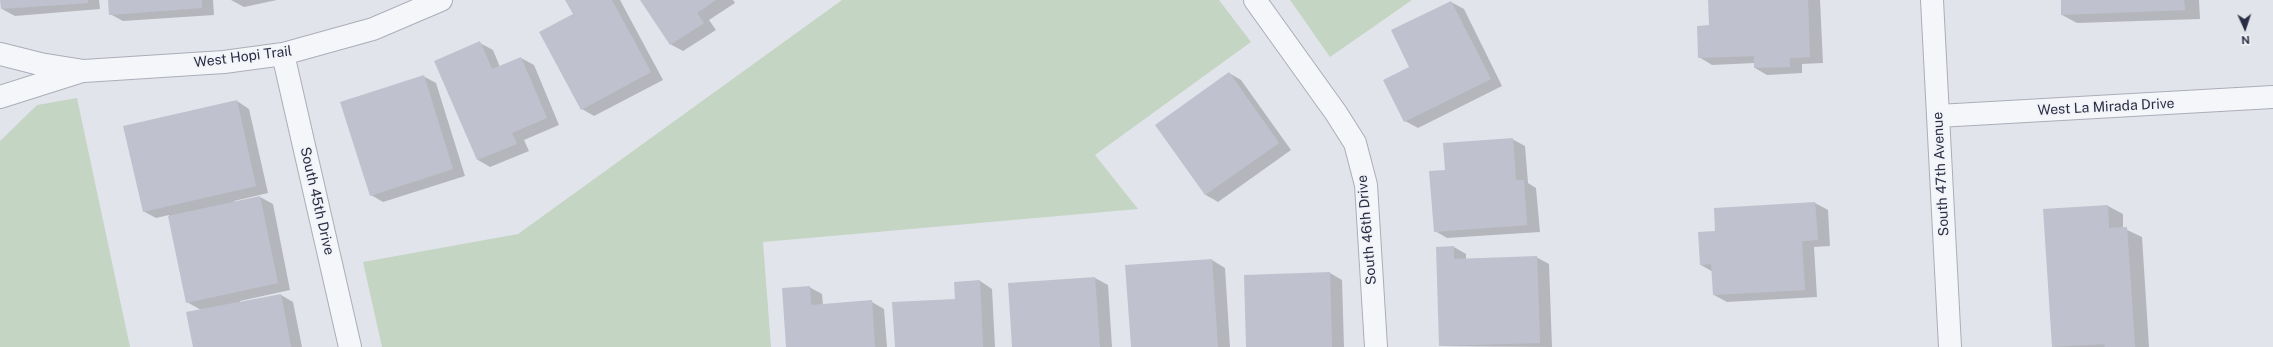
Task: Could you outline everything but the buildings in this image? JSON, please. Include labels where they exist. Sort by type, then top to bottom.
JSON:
[{"type":"street","name":"West Hopi Trail","points":[[0,54],[40,64],[84,70],[224,62],[283,54],[373,29],[441,0]]},
{"type":"street","name":"South 46th Drive","points":[[1255,0],[1336,112],[1355,143],[1366,185],[1376,347]]},
{"type":"street","name":"South 47th Avenue","points":[[1932,0],[1950,347]]},
{"type":"street","name":"South 45th Drive","points":[[283,54],[350,347]]},
{"type":"street","name":"West Hopi Trail","points":[[0,97],[84,70]]},
{"type":"street","name":"West La Mirada Drive","points":[[1938,116],[2273,97]]},
{"type":"green space","points":[[842,0],[1219,0],[1251,42],[1095,155],[1138,209],[763,242],[771,347],[382,347],[363,262],[518,234]]},
{"type":"green space","points":[[1290,0],[1412,0],[1330,57]]},
{"type":"green space","points":[[77,98],[130,347],[0,347],[0,141],[37,105]]}]
